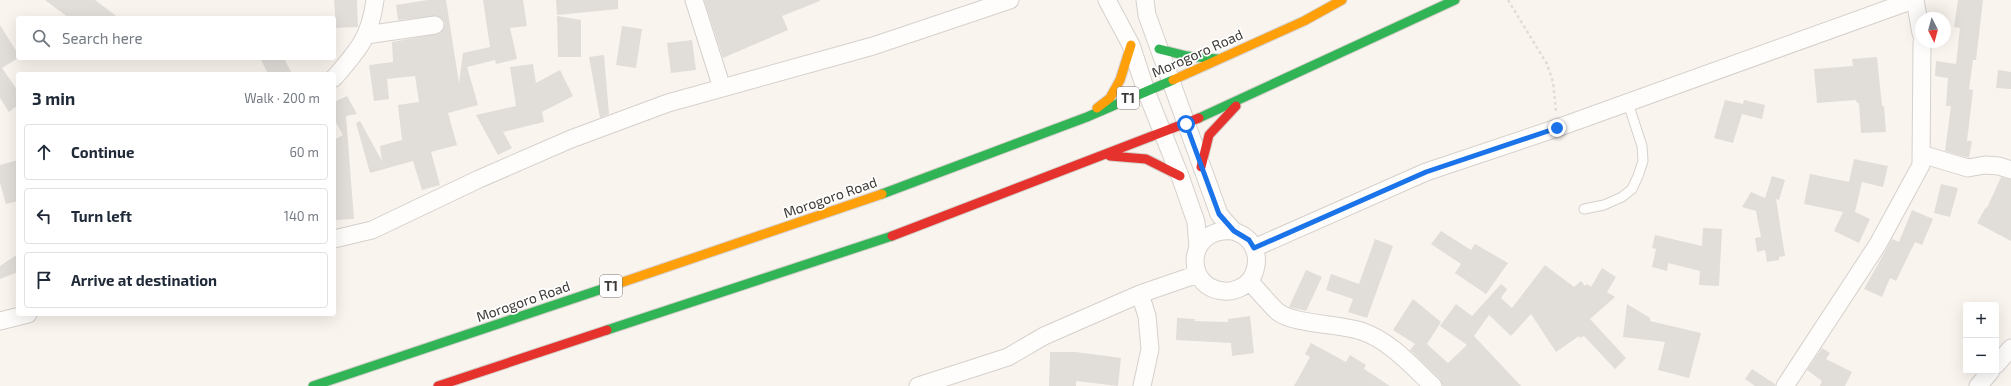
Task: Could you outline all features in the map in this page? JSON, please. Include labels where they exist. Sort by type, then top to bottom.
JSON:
[{"type":"highway","name":"Morogoro Road","points":[[313,386],[909,185],[1087,117],[1304,21],[1342,0]]},
{"type":"highway","points":[[438,386],[879,240],[1162,134],[1243,99],[1455,0]]},
{"type":"highway","points":[[1087,117],[1110,98],[1120,80],[1131,45]]},
{"type":"highway","points":[[1160,49],[1187,56],[1221,59]]},
{"type":"highway","points":[[1201,167],[1209,135],[1243,99]]},
{"type":"highway","points":[[1103,156],[1146,159],[1180,176]]},
{"type":"street","points":[[336,76],[357,51],[366,35],[372,23],[375,0]]},
{"type":"street","points":[[694,0],[722,88]]},
{"type":"street","points":[[336,239],[372,230],[479,179],[578,137],[668,103],[873,46],[1010,0]]},
{"type":"street","points":[[1107,0],[1131,45],[1162,134],[1180,176],[1196,222],[1198,248]]},
{"type":"street","points":[[1145,0],[1147,15],[1219,214],[1234,231],[1242,235],[1254,248],[1257,265],[1249,281],[1235,290],[1226,292],[1209,287],[1198,274],[1195,257],[1198,248],[1209,235],[1217,231],[1234,231]]},
{"type":"street","points":[[1254,248],[1426,172],[1628,103],[1914,0],[1916,12]]},
{"type":"street","points":[[366,35],[436,25]]},
{"type":"street","points":[[1785,386],[1878,244],[1921,165],[1922,48]]},
{"type":"street","points":[[1921,154],[1968,168],[1985,165],[1999,166],[2011,170]]},
{"type":"street","points":[[918,386],[1008,356],[1044,336],[1140,294],[1198,274]]},
{"type":"street","points":[[1249,281],[1279,313],[1296,319],[1361,331],[1380,340],[1407,361],[1433,386]]},
{"type":"street","points":[[1140,294],[1147,316],[1150,349],[1142,386]]},
{"type":"street","points":[[0,321],[20,316]]},
{"type":"street","points":[[1999,362],[2011,348]]},
{"type":"street","points":[[1978,386],[1988,374]]},
{"type":"lane","points":[[1584,209],[1604,205],[1622,197],[1632,189],[1638,176],[1644,161],[1642,146],[1628,103]]},
{"type":"path","points":[[1508,0],[1547,64],[1553,82],[1557,128]]},
{"type":"building","points":[[45,0],[95,0],[116,16],[66,16]]},
{"type":"building","points":[[334,0],[357,0],[358,27],[336,28]]},
{"type":"building","points":[[428,0],[446,0],[459,83],[463,53],[490,47],[483,0],[523,0],[527,26],[510,28],[517,59],[496,64],[495,60],[467,67],[478,105],[448,113],[457,145],[431,152],[440,185],[422,190],[413,161],[370,173],[356,123],[360,121],[382,161],[380,146],[402,140],[398,105],[419,102],[415,76],[387,79],[389,99],[374,101],[369,65],[393,62],[392,42],[441,33],[445,23],[438,16],[398,20],[396,5]]},
{"type":"building","points":[[556,0],[618,0],[618,9],[557,15]]},
{"type":"building","points":[[704,0],[820,1],[782,16],[788,30],[723,58]]},
{"type":"building","points":[[1958,0],[1983,0],[1976,60],[1973,60],[1969,89],[1973,90],[1967,141],[1972,141],[1969,158],[1945,151],[1951,106],[1946,106],[1948,78],[1935,76],[1936,61],[1956,64],[1960,28],[1954,27]]},
{"type":"building","points":[[557,16],[581,20],[581,57],[558,57]]},
{"type":"building","points":[[0,25],[16,51],[16,59],[2,68],[16,88],[16,107],[9,112],[0,98]]},
{"type":"building","points":[[622,26],[642,29],[636,68],[616,65]]},
{"type":"building","points":[[692,40],[696,70],[671,73],[667,43]]},
{"type":"building","points":[[604,55],[609,114],[600,118],[589,57]]},
{"type":"building","points":[[1877,57],[1886,132],[1861,133],[1859,103],[1857,103],[1856,100],[1817,103],[1814,69],[1853,66],[1852,59]]},
{"type":"building","points":[[261,60],[285,60],[291,72],[267,72]]},
{"type":"building","points":[[533,64],[536,83],[560,70],[573,96],[542,112],[544,122],[503,132],[512,148],[498,155],[476,115],[516,106],[510,67]]},
{"type":"building","points":[[1998,70],[2011,72],[2011,89],[1996,88]]},
{"type":"building","points":[[347,96],[357,114],[346,116],[354,219],[336,220],[336,139],[343,135],[336,123],[336,101]]},
{"type":"building","points":[[1725,100],[1743,104],[1744,100],[1765,105],[1762,119],[1742,114],[1733,143],[1714,138]]},
{"type":"building","points":[[1854,159],[1888,166],[1883,187],[1862,182],[1855,212],[1870,219],[1859,243],[1834,231],[1843,212],[1804,204],[1810,174],[1849,182]]},
{"type":"building","points":[[16,161],[16,202],[6,204],[0,183],[0,165]]},
{"type":"building","points":[[1772,176],[1785,180],[1779,200],[1776,199],[1785,256],[1779,257],[1779,260],[1767,262],[1765,250],[1757,252],[1755,238],[1761,237],[1756,211],[1742,207],[1751,192],[1765,198]]},
{"type":"building","points":[[2001,177],[2011,180],[2011,241],[1977,223],[1986,207],[1987,208]]},
{"type":"building","points":[[1941,184],[1958,188],[1950,217],[1934,213]]},
{"type":"building","points":[[1912,210],[1933,219],[1922,245],[1915,242],[1896,281],[1890,278],[1882,297],[1864,289],[1892,239],[1899,242]]},
{"type":"building","points":[[1703,228],[1722,229],[1719,286],[1699,285],[1700,271],[1668,263],[1667,271],[1652,267],[1656,249],[1652,248],[1655,235],[1702,246]]},
{"type":"building","points":[[1441,231],[1471,250],[1475,244],[1508,263],[1486,294],[1455,273],[1461,264],[1431,244]]},
{"type":"building","points":[[1375,239],[1393,246],[1367,318],[1348,312],[1353,299],[1326,290],[1331,274],[1359,284]]},
{"type":"building","points":[[16,255],[16,273],[0,279],[0,266]]},
{"type":"building","points":[[1545,265],[1574,287],[1581,281],[1585,286],[1587,284],[1591,287],[1602,268],[1616,277],[1607,292],[1615,297],[1590,319],[1626,358],[1615,369],[1584,336],[1580,338],[1579,336],[1556,352],[1531,314],[1511,336],[1489,315],[1474,336],[1521,386],[1443,386],[1440,379],[1410,350],[1415,344],[1393,330],[1413,299],[1441,322],[1427,344],[1448,363],[1467,345],[1440,326],[1456,304],[1472,316],[1501,284],[1507,289],[1501,298],[1512,308]]},
{"type":"building","points":[[1306,270],[1322,277],[1306,311],[1289,307]]},
{"type":"building","points":[[1627,304],[1650,318],[1650,321],[1701,333],[1689,378],[1658,370],[1665,342],[1623,337]]},
{"type":"building","points":[[1250,316],[1254,353],[1232,356],[1231,343],[1176,340],[1177,318],[1195,319],[1195,321],[1228,322],[1228,319]]},
{"type":"building","points":[[1311,343],[1346,362],[1350,355],[1366,365],[1364,369],[1390,386],[1294,386],[1310,357],[1305,354]]},
{"type":"building","points":[[1822,348],[1830,353],[1826,359],[1852,372],[1845,386],[1820,386],[1822,381],[1807,370]]},
{"type":"building","points":[[1050,352],[1076,352],[1121,358],[1118,386],[1076,381],[1076,386],[1049,386]]},
{"type":"building","points":[[1752,369],[1775,384],[1775,386],[1755,386],[1745,379]]},
{"type":"traffic: fast","points":[[1199,118],[1455,0]]},
{"type":"traffic: fast","points":[[1159,49],[1187,56],[1217,59]]},
{"type":"traffic: fast","points":[[882,194],[1087,117],[1173,80]]},
{"type":"traffic: fast","points":[[607,330],[892,236]]},
{"type":"traffic: fast","points":[[313,386],[620,283]]},
{"type":"traffic: slow","points":[[1173,80],[1304,21],[1342,0]]},
{"type":"traffic: slow","points":[[1097,108],[1110,98],[1120,80],[1131,45]]},
{"type":"traffic: slow","points":[[620,283],[882,194]]},
{"type":"traffic: jam","points":[[1201,167],[1209,135],[1236,106]]},
{"type":"traffic: jam","points":[[892,236],[1199,118]]},
{"type":"traffic: jam","points":[[1110,156],[1146,159],[1180,176]]},
{"type":"traffic: jam","points":[[438,386],[607,330]]},
{"type":"route","points":[[1186,124],[1219,214],[1234,231],[1249,240],[1254,248],[1426,172],[1557,128]]}]
